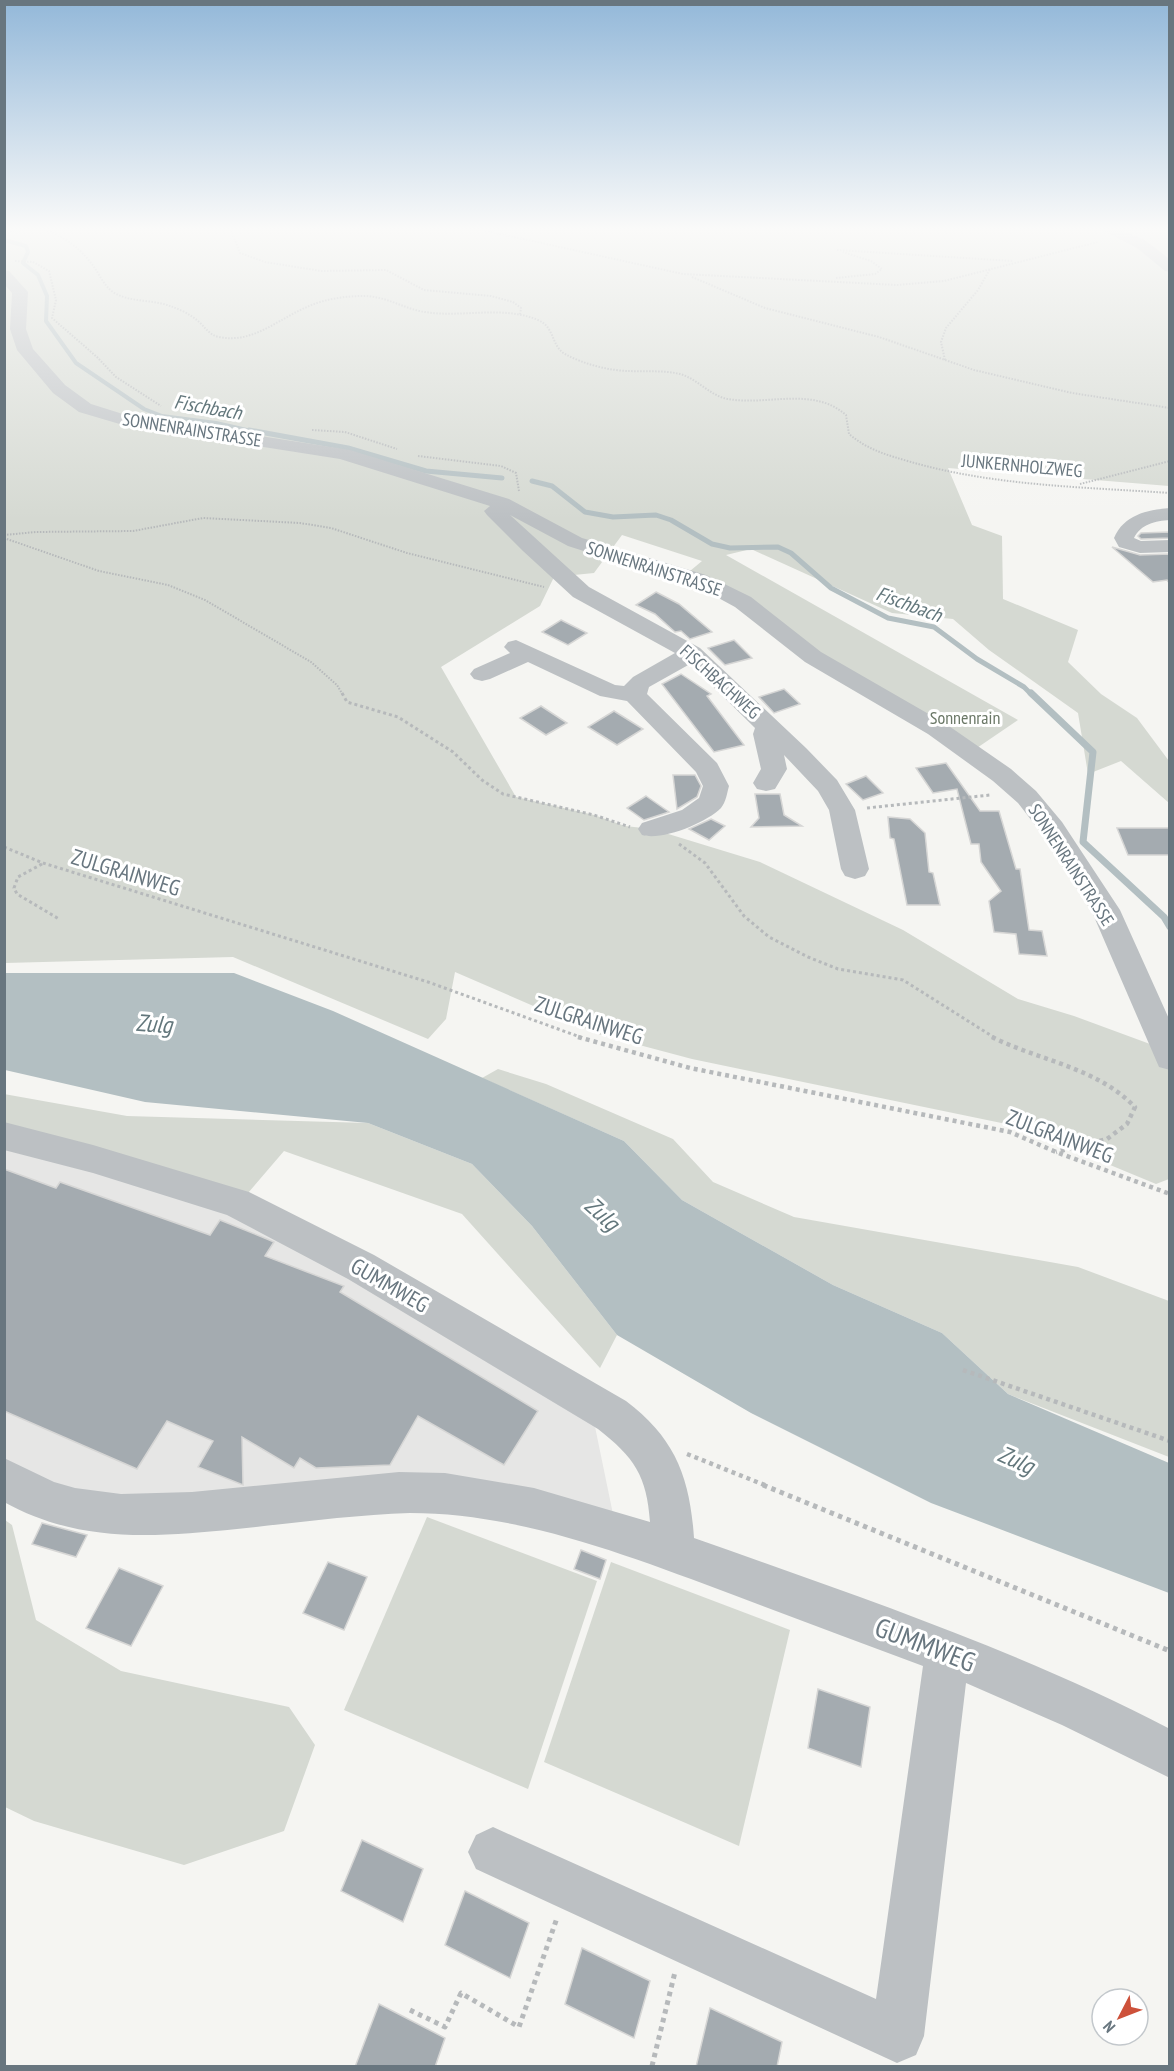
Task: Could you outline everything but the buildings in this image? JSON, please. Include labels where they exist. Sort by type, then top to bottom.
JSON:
[{"type":"street","name":"SONNENRAINSTRASSE","points":[[18,327],[26,350],[59,388],[85,408],[123,420],[343,454],[477,493],[502,503],[575,542],[699,580],[727,592],[813,657],[936,729],[1002,775],[1027,797],[1052,828],[1106,910],[1170,1058]]},
{"type":"street","name":"FISCHBACHWEG","points":[[477,493],[571,585],[692,653],[768,726],[837,800],[842,810],[855,869]]},
{"type":"street","points":[[1170,514],[1152,516],[1137,522],[1130,527],[1124,538],[1126,543],[1135,546],[1170,546]]},
{"type":"street","points":[[482,674],[522,650],[609,691],[635,695],[707,767],[717,789],[713,799],[662,835]]},
{"type":"street","points":[[635,695],[637,686],[692,653]]},
{"type":"street","points":[[766,783],[774,769],[766,734],[768,726]]},
{"type":"street","name":"GUMMWEG","points":[[4,1136],[93,1159],[237,1203],[361,1267],[612,1414],[638,1434],[655,1459],[668,1490],[673,1551]]},
{"type":"street","name":"GUMMWEG","points":[[4,1478],[26,1492],[55,1504],[84,1510],[130,1514],[186,1513],[412,1492],[484,1499],[559,1516],[673,1551],[947,1652],[1122,1728],[1170,1755]]},
{"type":"street","points":[[493,1852],[897,2036],[947,1652]]},
{"type":"path","points":[[62,327],[116,377],[164,408]]},
{"type":"path","name":"JUNKERNHOLZWEG","points":[[201,327],[218,337],[237,338],[255,334],[269,327]]},
{"type":"path","name":"JUNKERNHOLZWEG","points":[[549,327],[557,345],[567,354],[612,369],[681,374],[695,380],[717,396],[731,400],[799,400],[830,405],[846,415],[847,430],[852,439],[880,453],[979,478],[1170,493]]},
{"type":"path","points":[[833,327],[879,337],[974,370],[1072,393],[1170,408]]},
{"type":"path","points":[[945,360],[941,342],[947,327]]},
{"type":"path","points":[[1077,485],[1170,461]]},
{"type":"path","points":[[4,537],[36,532],[133,531],[203,518],[300,523],[331,528],[406,553],[543,587],[571,585]]},
{"type":"path","points":[[4,537],[99,571],[168,585],[204,600],[312,662],[337,685],[348,702],[398,717],[453,752],[482,780],[503,794],[594,815],[625,826],[662,835],[692,849],[711,868],[747,921],[767,936],[848,972],[897,978],[910,983],[968,1022],[1011,1046],[1077,1070],[1122,1091],[1135,1107],[1127,1124],[1107,1139],[1056,1152]]},
{"type":"path","points":[[861,808],[996,794]]},
{"type":"path","name":"ZULGRAINWEG","points":[[4,847],[43,863],[428,982],[593,1042],[690,1068],[1010,1132],[1056,1152],[1170,1194]]},
{"type":"path","points":[[43,863],[18,877],[14,888],[16,894],[59,919]]},
{"type":"path","points":[[963,1370],[1170,1441]]},
{"type":"path","points":[[638,1434],[1170,1651]]},
{"type":"path","points":[[410,2010],[445,2027],[461,1993],[519,2027],[568,1886]]},
{"type":"path","points":[[652,2067],[683,1939]]},
{"type":"shaded area","points":[[4,1143],[244,1213],[593,1417],[614,1519],[78,1495],[5,1465]]},
{"type":"green space","name":"Sonnenrain","points":[[4,327],[1169,327],[1169,486],[948,468],[972,525],[1002,536],[1003,599],[1078,630],[1068,662],[1101,694],[1137,718],[1169,761],[1169,803],[1121,761],[1088,774],[1078,713],[989,650],[953,619],[892,613],[751,549],[726,555],[1018,720],[971,752],[743,602],[684,576],[702,561],[622,535],[594,573],[554,577],[540,606],[441,667],[516,797],[594,815],[625,826],[652,829],[760,862],[903,930],[1018,999],[1074,1016],[1169,1051],[1169,1179],[1156,1184],[1016,1126],[692,1059],[598,1034],[455,972],[446,1019],[428,1039],[233,957],[5,963]]},
{"type":"green space","points":[[498,1069],[546,1084],[673,1139],[713,1182],[794,1217],[1078,1267],[1169,1301],[1169,1457],[1008,1394],[942,1333],[833,1285],[682,1200],[624,1141],[482,1078]]},
{"type":"green space","points":[[4,1094],[127,1116],[368,1123],[472,1164],[532,1226],[617,1335],[600,1368],[462,1214],[284,1151],[248,1193],[5,1124]]},
{"type":"green space","points":[[427,1517],[597,1581],[528,1789],[344,1710]]},
{"type":"green space","points":[[5,1520],[12,1525],[36,1620],[121,1671],[289,1707],[315,1745],[284,1831],[184,1865],[34,1821],[5,1807]]},
{"type":"green space","points":[[611,1562],[790,1630],[739,1846],[544,1762]]},
{"type":"water","name":"Zulg","points":[[5,973],[234,973],[333,1011],[624,1141],[682,1200],[833,1285],[942,1333],[1008,1394],[1169,1463],[1169,1593],[931,1503],[751,1413],[617,1335],[532,1226],[472,1164],[368,1123],[145,1102],[5,1070]]},
{"type":"waterway","name":"Fischbach","points":[[50,327],[76,363],[144,409],[162,416],[216,423],[256,432]]},
{"type":"waterway","name":"Fischbach","points":[[249,430],[348,448],[426,471],[502,478]]},
{"type":"waterway","name":"Fischbach","points":[[532,481],[552,486],[585,512],[613,517],[656,515],[671,520],[712,544],[730,548],[778,547],[791,553],[831,588],[888,618],[934,627],[977,659],[1024,687],[1032,695]]},
{"type":"waterway","name":"Fischbach","points":[[1031,693],[1093,752],[1083,842],[1164,917],[1170,927]]}]
